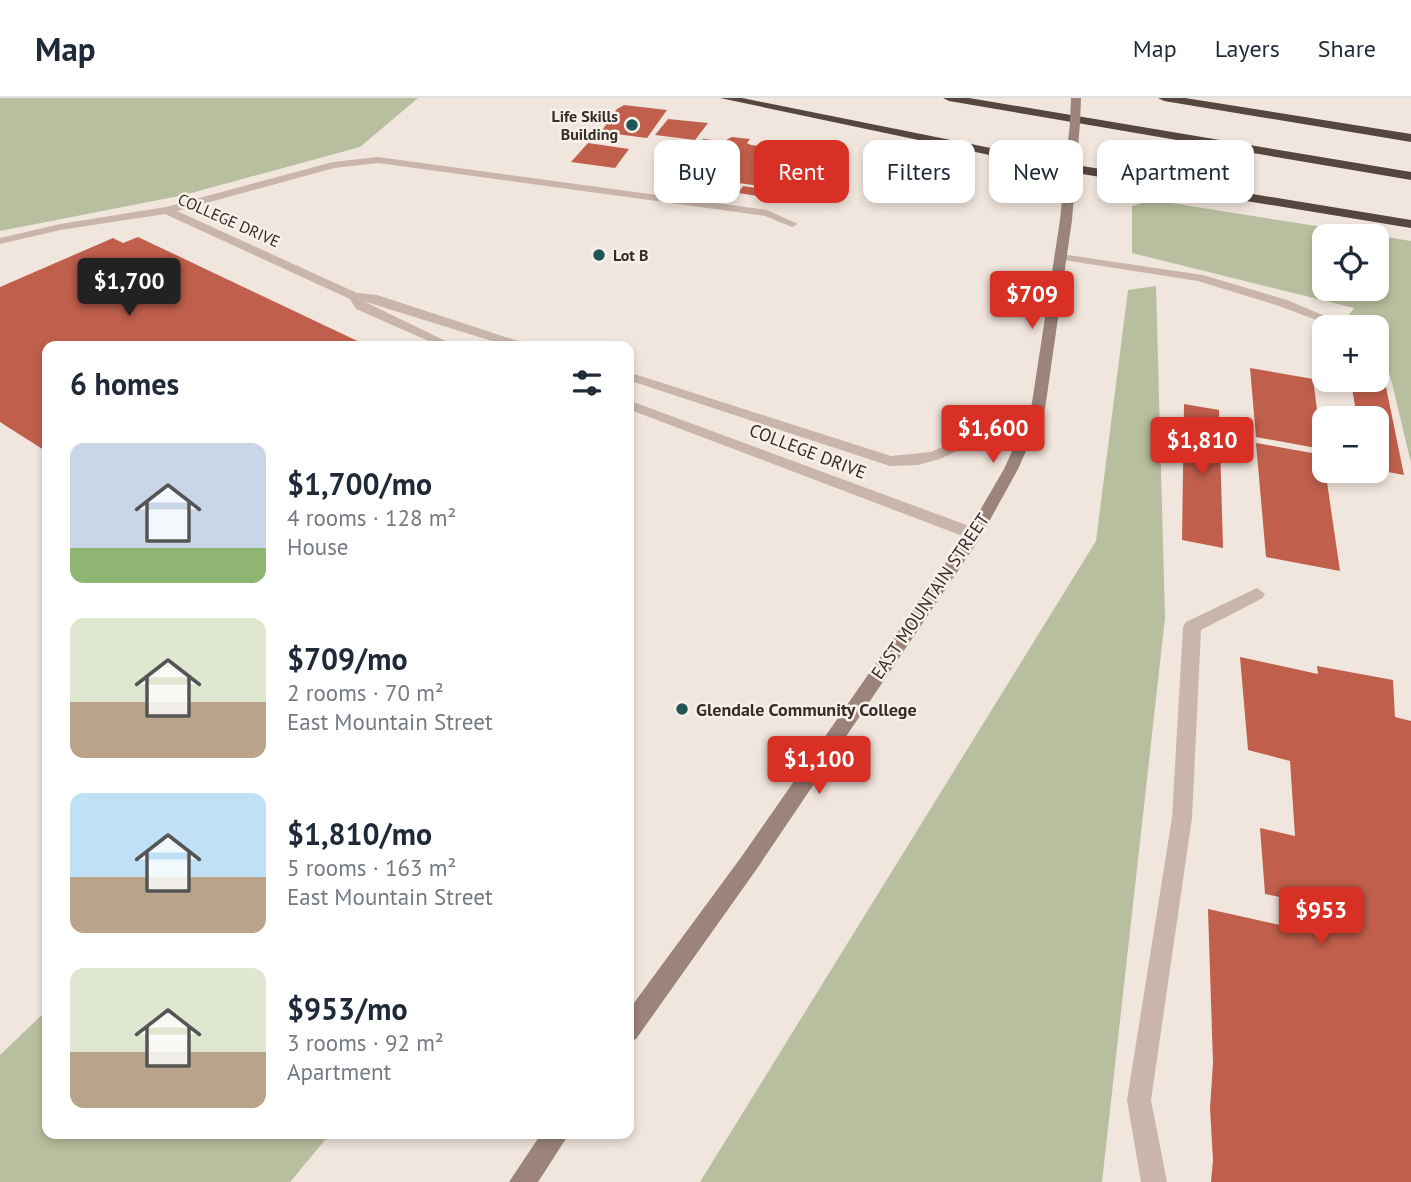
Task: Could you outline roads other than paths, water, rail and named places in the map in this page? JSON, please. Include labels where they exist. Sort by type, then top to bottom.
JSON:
[{"type":"highway","points":[[726,98],[989,152]]},
{"type":"highway","points":[[949,98],[1411,176]]},
{"type":"highway","points":[[1164,98],[1411,138]]},
{"type":"highway","points":[[1083,170],[1411,224]]},
{"type":"main road","name":"EAST MOUNTAIN STREET","points":[[1072,140],[1076,98]]},
{"type":"main road","name":"EAST MOUNTAIN STREET","points":[[634,1023],[749,863],[974,534],[1011,470],[1038,409],[1066,203]]},
{"type":"main road","points":[[522,1182],[552,1139]]},
{"type":"lane","points":[[167,210],[333,165],[378,160],[767,212],[792,224]]},
{"type":"lane","name":"COLLEGE DRIVE","points":[[0,241],[85,223],[167,210],[355,297],[373,298],[504,341]]},
{"type":"lane","points":[[1061,257],[1199,278],[1314,315]]},
{"type":"lane","name":"COLLEGE DRIVE","points":[[355,297],[360,306],[439,341]]},
{"type":"lane","points":[[634,378],[890,461],[918,460],[943,453],[1038,409]]},
{"type":"lane","name":"COLLEGE DRIVE","points":[[634,406],[974,534]]},
{"type":"lane","points":[[634,413],[652,412]]},
{"type":"lane","points":[[1154,1182],[1139,1100],[1182,818],[1192,627],[1257,594]]},
{"type":"place","name":"Life Skills Building","points":[[632,125]]},
{"type":"place","name":"Lot B","points":[[599,255]]},
{"type":"place","name":"Glendale Community College","points":[[682,709]]}]
